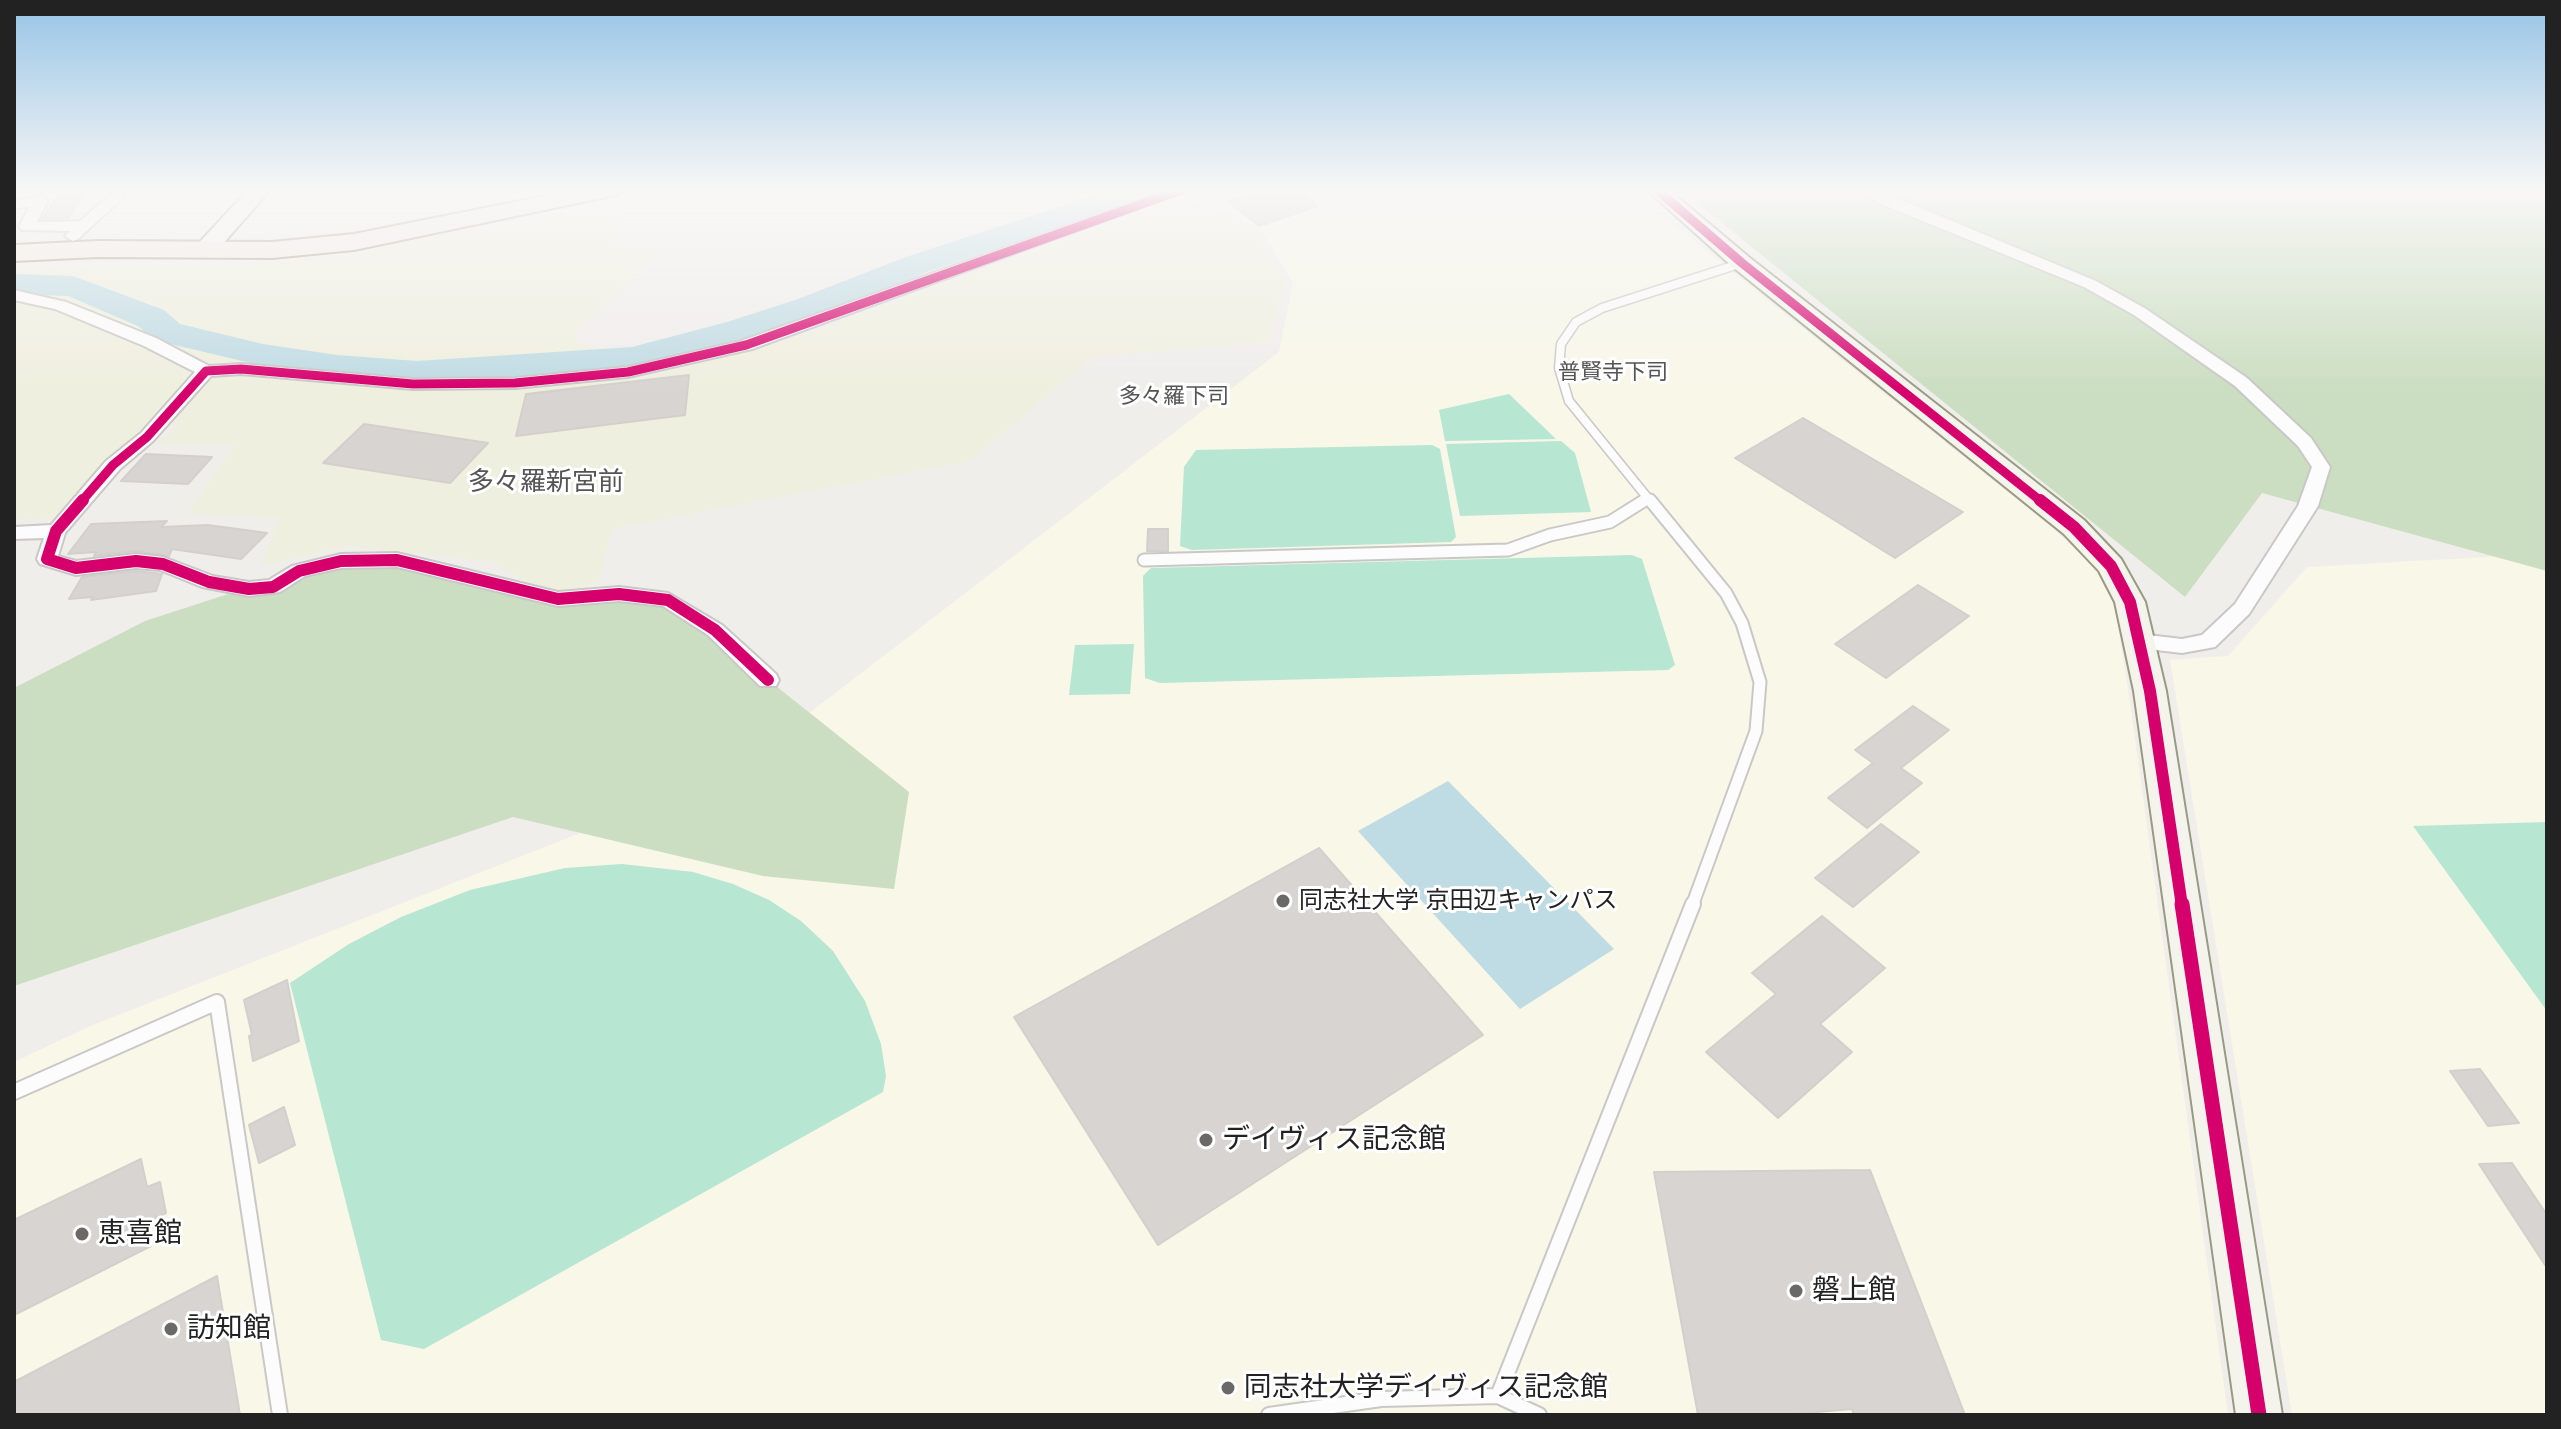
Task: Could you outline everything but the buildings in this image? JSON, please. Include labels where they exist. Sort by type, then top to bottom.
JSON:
[{"type":"street","points":[[14,295],[60,305],[150,342],[206,371],[241,369],[413,384],[515,383],[628,372],[746,345],[997,256]]},
{"type":"street","points":[[1734,256],[2074,527],[2111,566],[2130,602],[2150,691],[2259,1415]]},
{"type":"street","points":[[2021,256],[2090,284],[2140,312],[2241,382],[2305,442],[2321,467],[2308,506],[2242,609],[2208,642],[2182,646],[2139,641]]},
{"type":"street","points":[[206,371],[147,437],[113,465],[56,531],[47,559],[65,567],[136,561],[163,564],[209,582],[249,589],[273,587],[299,571],[341,561],[397,560],[558,599],[619,594],[668,600],[715,630],[768,680]]},
{"type":"street","points":[[14,533],[56,531]]},
{"type":"lane","points":[[1498,1396],[1677,947],[1756,731],[1760,682],[1742,623],[1726,593],[1569,401],[1559,368],[1561,344],[1576,322],[1602,308],[1742,263]]},
{"type":"lane","points":[[1144,560],[1508,550],[1550,535],[1610,522],[1647,498]]},
{"type":"lane","points":[[14,1092],[217,1002],[280,1415]]},
{"type":"lane","points":[[1269,1415],[1381,1399],[1498,1396],[1539,1415]]},
{"type":"shaded area","name":"同志社大学 京田辺キャンパス","points":[[1277,256],[1712,256],[2055,530],[2097,569],[2115,607],[2128,688],[2228,1415],[14,1415],[14,1062],[88,1027],[730,774],[1279,352],[1293,283]]},
{"type":"shaded area","points":[[2539,554],[2547,558],[2547,1415],[2292,1415],[2170,660],[2228,656],[2307,567]]},
{"type":"green space","points":[[312,256],[655,256],[571,336],[639,379],[810,333],[1021,256],[1270,256],[1285,282],[1269,342],[1095,356],[970,461],[612,529],[599,581],[548,597],[494,562],[348,546],[260,566],[280,518],[187,514],[235,445],[156,444],[178,425],[160,422],[67,519],[14,520],[14,266],[257,265]]},
{"type":"green space","points":[[1763,256],[2547,256],[2547,571],[2262,493],[2185,597]]},
{"type":"green space","points":[[1509,394],[1556,439],[1445,441],[1439,410]]},
{"type":"green space","points":[[1561,441],[1575,453],[1591,512],[1460,516],[1446,444]]},
{"type":"green space","points":[[1432,445],[1440,449],[1456,537],[1451,542],[1192,550],[1180,546],[1184,467],[1196,450]]},
{"type":"green space","points":[[1632,555],[1642,559],[1675,665],[1668,670],[1160,683],[1145,678],[1143,576],[1151,568]]},
{"type":"green space","points":[[397,560],[558,599],[668,600],[909,792],[894,889],[763,876],[513,817],[14,986],[14,688],[145,621],[299,571]]},
{"type":"green space","points":[[1134,644],[1130,694],[1069,695],[1075,645]]},
{"type":"green space","points":[[2547,822],[2547,1011],[2413,826]]},
{"type":"green space","points":[[622,864],[693,872],[733,884],[769,900],[801,921],[833,951],[865,1001],[881,1044],[886,1076],[883,1092],[424,1349],[381,1340],[290,983],[349,944],[401,917],[470,890],[565,868]]},
{"type":"water","points":[[1448,781],[1614,949],[1520,1009],[1358,831]]},
{"type":"waterway","points":[[14,284],[73,286],[151,318],[167,332],[263,355],[337,366],[417,372],[633,358],[740,330],[811,307],[943,256]]},
{"type":"cycle path","points":[[768,680],[715,630],[668,600],[619,594],[558,599],[397,560],[341,561],[299,571],[273,587],[249,589],[209,582],[163,564],[136,561],[76,568],[47,559],[56,531],[113,465],[147,437],[206,371],[241,369],[413,384],[515,383],[628,372],[746,345],[997,256]]},
{"type":"cycle path","points":[[1734,256],[2074,527],[2111,566],[2130,602],[2150,691],[2259,1415]]},
{"type":"place","name":"同志社大学 京田辺キャンパス","points":[[1283,901]]},
{"type":"place","name":"デイヴィス記念館","points":[[1206,1140]]},
{"type":"place","name":"恵喜館","points":[[82,1234]]},
{"type":"place","name":"磐上館","points":[[1796,1291]]},
{"type":"place","name":"訪知館","points":[[171,1329]]},
{"type":"place","name":"同志社大学デイヴィス記念館","points":[[1228,1388]]},
{"type":"district","name":"普賢寺下司","points":[[1613,373]]},
{"type":"district","name":"多々羅下司","points":[[1174,397]]},
{"type":"district","name":"多々羅新宮前","points":[[546,483]]}]
